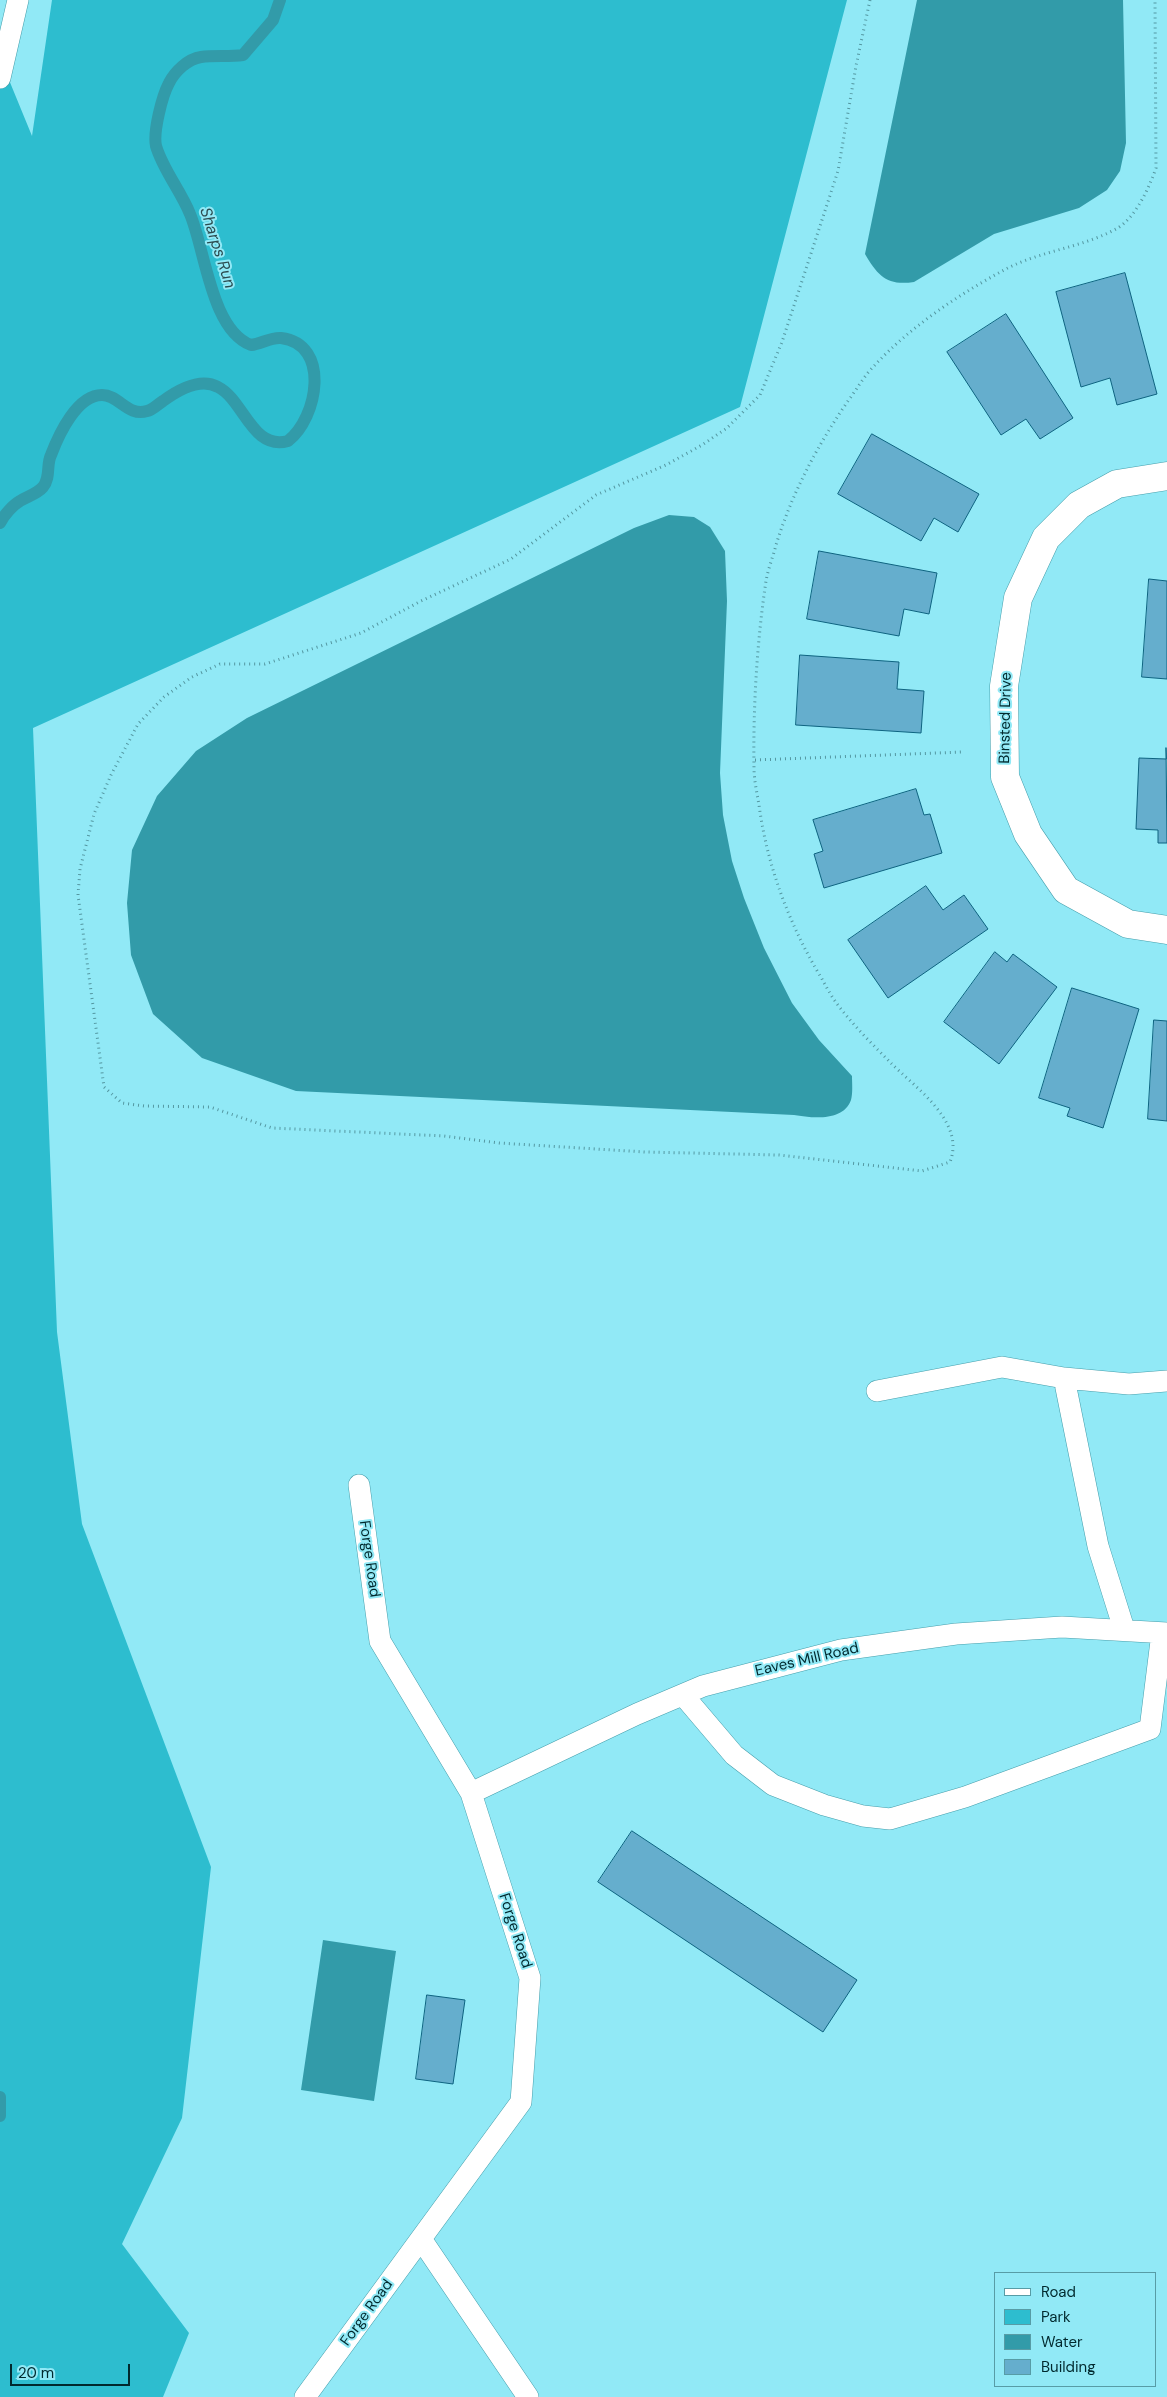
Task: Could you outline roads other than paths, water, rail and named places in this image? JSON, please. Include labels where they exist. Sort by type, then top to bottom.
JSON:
[{"type":"street","name":"Binsted Drive","points":[[1167,476],[1117,484],[1079,505],[1046,538],[1018,598],[1004,686],[1005,777],[1028,834],[1066,890],[1128,924],[1167,930]]},
{"type":"lane","points":[[0,78],[18,0]]},
{"type":"lane","points":[[877,1391],[1002,1367],[1064,1378],[1129,1384],[1167,1381]]},
{"type":"lane","points":[[1064,1378],[1098,1546],[1124,1629]]},
{"type":"lane","name":"Forge Road","points":[[305,2397],[521,2102],[530,1978],[471,1793],[380,1641],[359,1485]]},
{"type":"lane","name":"Eaves Mill Road","points":[[471,1793],[637,1714],[703,1686],[842,1650],[956,1634],[1062,1627],[1124,1629],[1165,1633]]},
{"type":"lane","points":[[683,1695],[734,1755],[773,1786],[824,1805],[863,1816],[890,1819],[965,1797],[1150,1729],[1165,1633]]},
{"type":"lane","points":[[421,2239],[528,2397]]},
{"type":"water","points":[[917,0],[1123,0],[1126,143],[1120,171],[1107,190],[1079,208],[994,234],[914,282],[905,283],[890,281],[884,278],[874,268],[865,254]]},
{"type":"water","points":[[669,515],[694,517],[710,527],[725,551],[727,601],[720,773],[723,815],[732,861],[744,898],[764,948],[792,1003],[819,1040],[852,1076],[852,1097],[847,1107],[834,1115],[809,1117],[296,1091],[202,1058],[153,1014],[131,955],[127,903],[132,850],[157,796],[196,751],[247,718],[634,528]]},
{"type":"water","points":[[323,1940],[396,1951],[374,2101],[301,2090]]},
{"type":"waterway","name":"Sharps Run","points":[[0,523],[14,505],[43,487],[47,479],[54,446],[64,427],[77,408],[93,397],[108,396],[129,409],[140,412],[151,409],[189,386],[204,383],[211,384],[227,393],[257,432],[266,439],[276,442],[288,441],[307,416],[312,400],[314,383],[313,367],[307,353],[297,343],[281,338],[251,345],[238,337],[227,323],[211,287],[190,214],[163,164],[155,140],[164,96],[169,83],[178,70],[196,58],[243,55],[273,20],[280,0]]},
{"type":"waterway","name":"Sharps Run","points":[[0,2097],[0,2116]]}]
